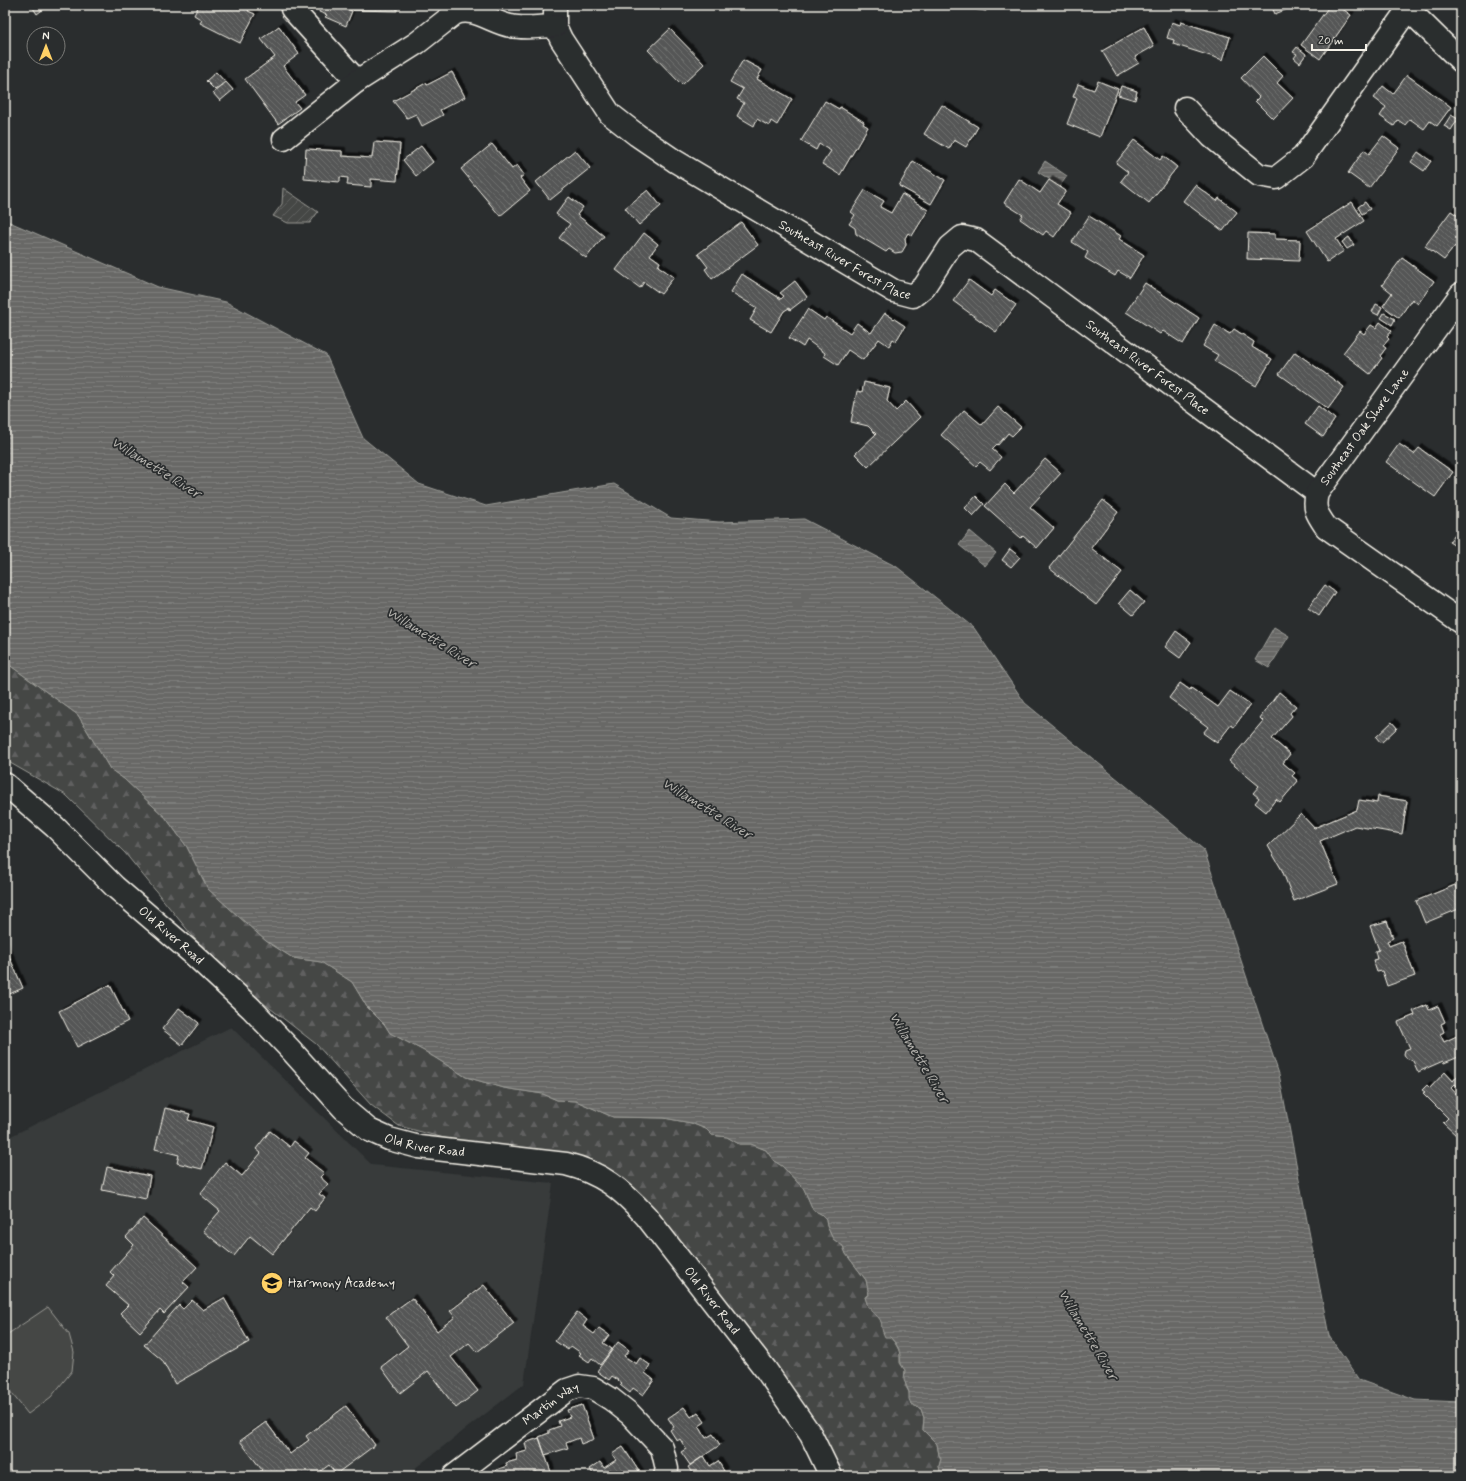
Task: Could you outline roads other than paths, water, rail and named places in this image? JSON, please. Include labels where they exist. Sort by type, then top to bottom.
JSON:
[{"type":"street","points":[[1185,108],[1212,137],[1259,175],[1276,178],[1303,157],[1406,7],[1461,61]]},
{"type":"street","points":[[292,9],[357,81]]},
{"type":"street","points":[[284,139],[357,81],[417,43],[454,14],[468,11],[513,26],[555,15]]},
{"type":"street","name":"Southeast River Forest Place","points":[[555,15],[561,39],[610,114],[674,161],[894,291],[914,296],[924,287],[950,247],[962,236],[976,240],[1317,492]]},
{"type":"street","name":"Southeast Oak Shore Lane","points":[[1461,294],[1317,492],[1314,505],[1326,527],[1461,622]]},
{"type":"street","name":"Old River Road","points":[[5,784],[55,827],[116,887],[193,954],[251,1008],[343,1108],[369,1130],[389,1140],[419,1147],[566,1164],[584,1168],[610,1182],[629,1198],[646,1216],[766,1370],[812,1436],[831,1476]]},
{"type":"street","name":"Martin Way","points":[[454,1476],[567,1390],[579,1386],[593,1388],[611,1399],[630,1414],[662,1448],[667,1469],[665,1476]]},
{"type":"water","points":[[1045,161],[1067,176],[1060,186],[1038,172]]},
{"type":"water","name":"Willamette River","points":[[5,220],[158,287],[226,302],[326,355],[363,438],[419,484],[486,506],[614,484],[671,518],[719,522],[804,519],[897,567],[974,628],[1025,703],[1204,850],[1279,1074],[1329,1336],[1359,1380],[1415,1400],[1461,1402],[1461,1476],[941,1476],[939,1466],[941,1459],[937,1444],[923,1430],[924,1418],[921,1409],[911,1404],[909,1392],[904,1380],[905,1370],[901,1363],[898,1347],[890,1337],[885,1337],[881,1321],[871,1311],[871,1308],[868,1307],[865,1297],[869,1295],[866,1280],[846,1254],[843,1246],[833,1239],[827,1226],[826,1219],[821,1214],[813,1210],[804,1189],[782,1166],[774,1161],[766,1150],[751,1144],[739,1144],[727,1137],[712,1135],[706,1129],[691,1123],[664,1118],[613,1117],[576,1101],[557,1100],[543,1094],[504,1088],[466,1077],[426,1052],[390,1033],[385,1025],[367,1007],[352,982],[321,962],[293,958],[266,941],[208,889],[187,847],[166,818],[124,779],[110,769],[78,715],[8,664],[5,650]]},
{"type":"water","points":[[970,531],[996,553],[985,566],[959,545]]},
{"type":"water","points":[[1274,627],[1289,636],[1269,668],[1255,660]]},
{"type":"place","name":"Harmony Academy","points":[[272,1283]]}]
